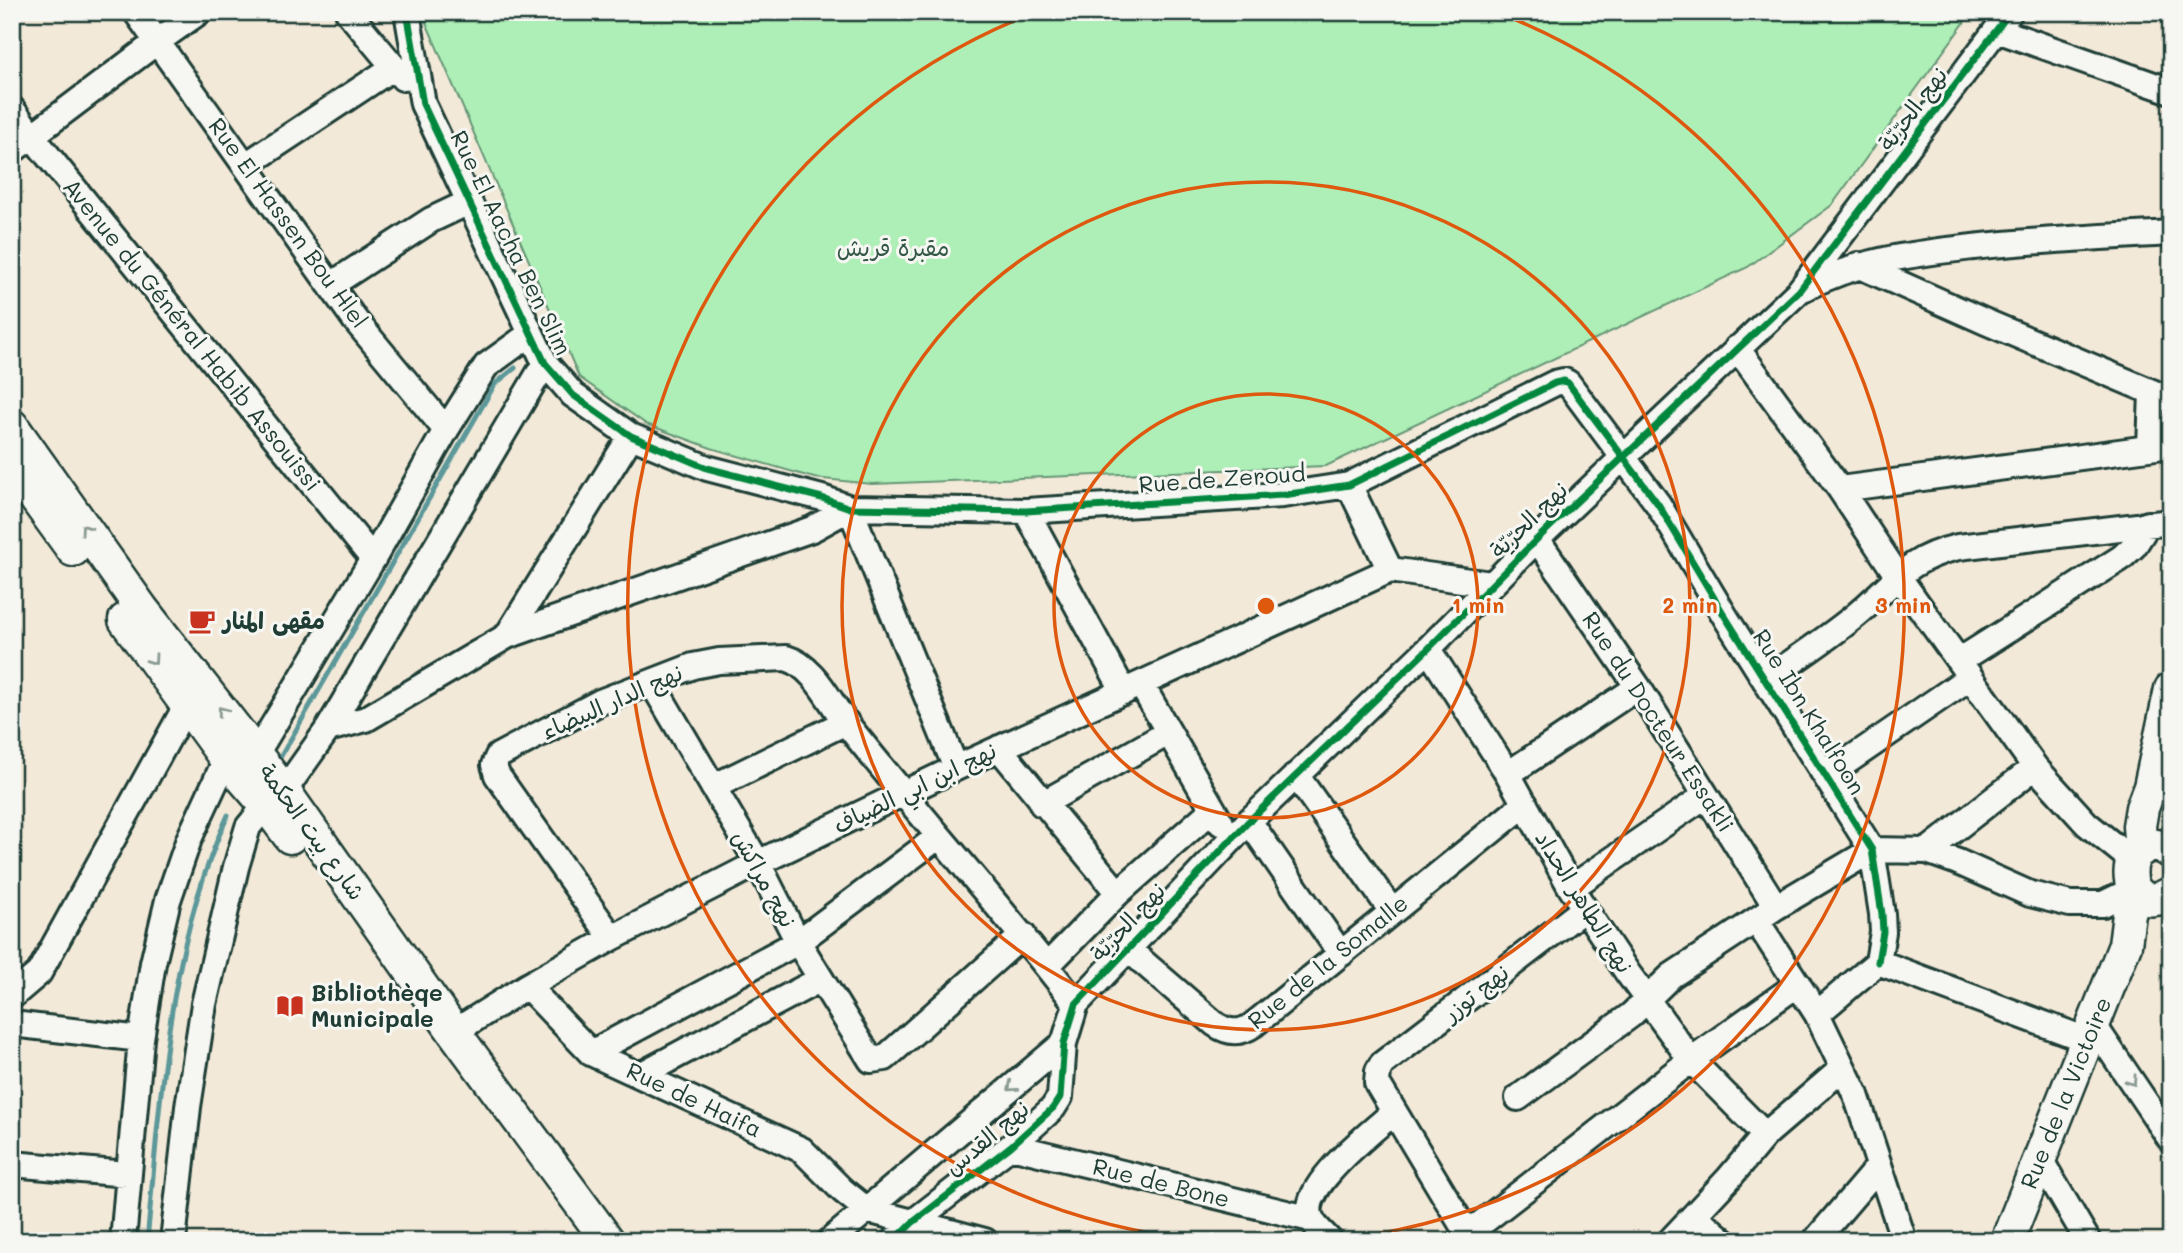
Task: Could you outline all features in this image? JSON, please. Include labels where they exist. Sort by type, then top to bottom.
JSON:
[{"type":"main road","name":"شارع بيت الحكمة","points":[[12,426],[134,616],[186,706],[241,757]]},
{"type":"main road","name":"شارع بيت الحكمة","points":[[12,466],[134,616],[275,798],[454,1032],[608,1241]]},
{"type":"main road","name":"Rue de la Victoire","points":[[2007,1241],[2125,945],[2129,914],[2153,867],[2139,827],[2171,689]]},
{"type":"main road","name":"شارع بيت الحكمة","points":[[275,798],[583,1241]]},
{"type":"street","name":"Rue El Hassen Bou Hlel","points":[[136,12],[355,320],[446,430]]},
{"type":"street","points":[[12,152],[199,12]]},
{"type":"street","points":[[348,12],[423,104]]},
{"type":"street","name":"Rue El Aacha Ben Slim","points":[[407,12],[423,104],[530,334],[545,363],[573,395],[631,436],[707,468],[850,508]]},
{"type":"street","points":[[2003,21],[2171,91]]},
{"type":"street","name":"نهج الحرّيّة","points":[[1064,1043],[1076,1004],[1249,821],[1428,649],[1491,583],[1799,291],[2003,21]]},
{"type":"street","points":[[246,165],[394,67]]},
{"type":"street","name":"Avenue du Général Habib Assouissi","points":[[12,109],[373,559]]},
{"type":"street","points":[[331,285],[431,220],[469,202]]},
{"type":"street","points":[[1799,291],[1858,265],[1924,253],[2004,244],[2171,233]]},
{"type":"street","points":[[1840,489],[2160,446],[2162,396],[1858,265]]},
{"type":"street","points":[[122,1241],[141,1039],[153,963],[168,900],[189,839],[373,559],[446,430],[486,366],[530,334]]},
{"type":"street","points":[[1518,1098],[1631,1015],[1671,976],[1872,850],[1927,851],[2030,894],[2054,901],[2103,904],[2153,867],[2087,824],[2035,767],[1897,575],[1840,489],[1737,348]]},
{"type":"street","points":[[173,1241],[188,1107],[204,1004],[248,827],[275,798],[328,729],[545,363]]},
{"type":"street","name":"Rue de Zeroud","points":[[850,508],[1026,511],[1283,495],[1349,485],[1555,383],[1564,381],[1570,388]]},
{"type":"street","name":"Rue Ibn Khalfoon","points":[[1570,388],[1658,504],[1872,850]]},
{"type":"street","points":[[507,636],[631,436]]},
{"type":"street","points":[[1349,485],[1390,570],[1491,583]]},
{"type":"street","points":[[328,729],[366,719],[507,636],[812,529],[850,508],[956,768]]},
{"type":"street","points":[[1026,511],[1133,688],[1168,733],[1212,810],[1232,839]]},
{"type":"street","points":[[1766,680],[1857,614],[1897,575],[1926,556],[1958,547],[2159,523]]},
{"type":"street","points":[[1826,776],[1964,670],[2121,558],[2159,523]]},
{"type":"street","name":"Rue du Docteur Essakli","points":[[1537,539],[1638,687],[1705,796],[1856,1095],[1903,1241]]},
{"type":"street","name":"نهج ابن ابي الضياف","points":[[454,1032],[527,986],[612,938],[758,863],[999,748],[1390,570]]},
{"type":"street","name":"نهج الطاهر الحداد","points":[[1428,649],[1508,774],[1578,899],[1647,1000],[1691,1060],[1765,1135]]},
{"type":"street","name":"نهج الدار البيضاء","points":[[612,938],[497,775],[494,765],[498,756],[600,702],[693,666],[786,658],[796,661],[811,674],[938,837],[1023,935],[1076,1004]]},
{"type":"street","name":"نهج مراكش","points":[[652,683],[758,863],[798,942],[866,1056],[871,1060],[885,1058],[1023,935]]},
{"type":"street","points":[[1508,774],[1638,687]]},
{"type":"street","points":[[12,996],[39,973],[186,706]]},
{"type":"street","points":[[713,787],[846,722]]},
{"type":"street","points":[[1042,804],[1168,733]]},
{"type":"street","points":[[999,748],[1042,804],[1118,893]]},
{"type":"street","points":[[1927,851],[2035,767]]},
{"type":"street","points":[[1296,775],[1391,910]]},
{"type":"street","name":"نهج توزر","points":[[1393,1113],[1377,1083],[1378,1071],[1382,1065],[1578,899],[1705,796]]},
{"type":"street","name":"Rue de la Somalle","points":[[1129,950],[1215,1024],[1222,1029],[1242,1031],[1253,1025],[1391,910],[1525,804]]},
{"type":"street","points":[[1047,966],[1118,893],[1212,810]]},
{"type":"street","points":[[1249,821],[1341,954]]},
{"type":"street","points":[[591,1053],[798,942],[938,837]]},
{"type":"street","points":[[1817,1014],[1878,962],[1883,932],[1872,850]]},
{"type":"street","points":[[1878,962],[2090,1032],[2171,1140]]},
{"type":"street","points":[[640,1075],[821,979]]},
{"type":"street","points":[[1330,1241],[1311,1219],[1310,1207],[1319,1185],[1393,1113],[1461,1223],[1472,1228],[1479,1226],[1691,1060],[1798,984]]},
{"type":"street","name":"Rue de Haifa","points":[[527,986],[591,1053],[802,1150],[842,1190],[867,1210]]},
{"type":"street","points":[[12,1024],[141,1039]]},
{"type":"street","name":"نهج القدس","points":[[894,1241],[912,1223],[1011,1146],[1052,1108],[1060,1097],[1064,1043]]},
{"type":"street","name":"نهج القدس","points":[[830,1241],[1064,1043]]},
{"type":"street","points":[[1670,1241],[1765,1135],[1843,1068]]},
{"type":"street","name":"Rue de Bone","points":[[1011,1146],[1311,1219]]},
{"type":"street","points":[[2040,1159],[2088,1241]]},
{"type":"street","points":[[12,1164],[127,1174]]},
{"type":"street","points":[[1815,1241],[1879,1166]]},
{"type":"street","points":[[867,1210],[985,1241]]},
{"type":"street","points":[[1695,1216],[1724,1241]]},
{"type":"green space","name":"مقبرة قريش","points":[[424,12],[1972,12],[1832,205],[1748,267],[1326,466],[872,484],[814,478],[711,448],[646,424],[579,377],[425,20]]},
{"type":"waterway","points":[[277,763],[495,384],[515,368]]},
{"type":"waterway","points":[[147,1241],[163,1078],[179,970],[208,866],[228,815]]},
{"type":"cycle path","points":[[407,12],[423,104],[545,363],[573,395],[631,436],[707,468],[850,508],[1026,511],[1283,495],[1349,485],[1555,383],[1568,383],[1658,504],[1726,618],[1872,850],[1883,932],[1878,962]]},
{"type":"cycle path","points":[[894,1241],[912,1223],[1011,1146],[1053,1108],[1060,1097],[1064,1043],[1076,1004],[1249,821],[1428,649],[1537,539],[1799,291],[2010,12]]},
{"type":"place","name":"مقهى المنار","points":[[202,621]]},
{"type":"place","name":"Bibliothèqe Municipale","points":[[290,1006]]}]
